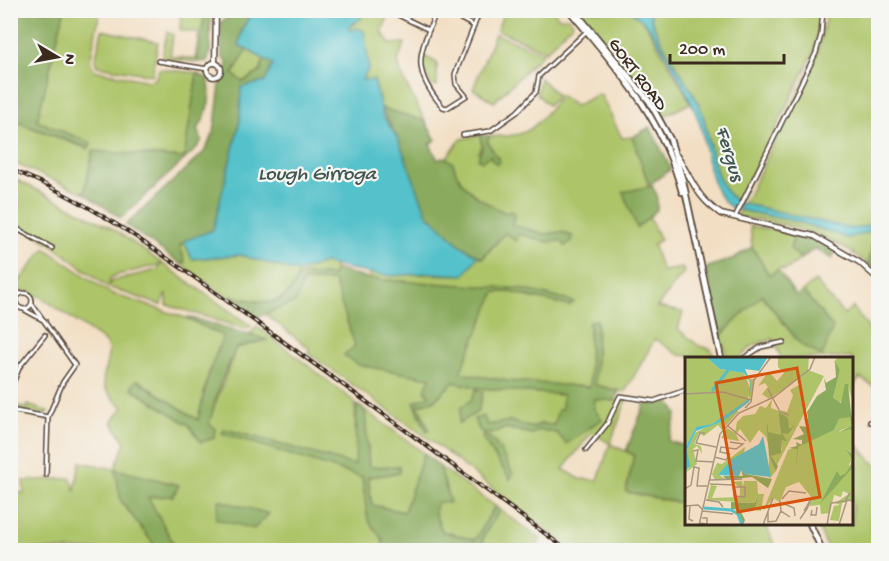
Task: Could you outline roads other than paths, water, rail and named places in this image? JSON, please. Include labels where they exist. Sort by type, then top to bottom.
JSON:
[{"type":"main road","name":"GORT ROAD","points":[[569,10],[588,30],[646,105],[684,181],[721,357]]},
{"type":"main road","points":[[574,10],[588,30],[650,102],[677,156],[684,181]]},
{"type":"main road","points":[[810,525],[822,550]]},
{"type":"street","points":[[208,69],[211,76],[218,76],[221,70],[215,63],[216,10]]},
{"type":"street","points":[[437,10],[421,49],[420,66],[430,88],[441,104],[447,108],[466,96],[456,84],[455,74],[480,10]]},
{"type":"street","points":[[444,10],[474,26]]},
{"type":"street","points":[[734,219],[816,52],[821,35],[823,10]]},
{"type":"street","points":[[392,11],[429,30]]},
{"type":"street","points":[[463,135],[490,131],[517,112],[536,92],[539,76],[588,30]]},
{"type":"street","points":[[158,61],[208,69],[215,63]]},
{"type":"street","points":[[684,181],[708,205],[734,219],[789,228],[814,236],[859,262],[879,279]]},
{"type":"street","points":[[10,225],[52,248]]},
{"type":"street","points":[[10,293],[30,296],[32,304],[75,365],[63,382],[48,417],[46,476]]},
{"type":"street","points":[[10,293],[20,309],[46,322]]},
{"type":"street","points":[[16,302],[20,294]]},
{"type":"street","points":[[25,310],[32,304]]},
{"type":"street","points":[[10,390],[27,356],[45,335]]},
{"type":"street","points":[[746,357],[761,347],[784,342]]},
{"type":"street","points":[[586,450],[607,424],[620,396],[654,400],[685,391]]},
{"type":"street","points":[[10,410],[48,417]]},
{"type":"street","points":[[870,422],[879,417]]},
{"type":"water","name":"Lough Girroga","points":[[357,10],[362,17],[348,28],[351,31],[356,28],[364,31],[369,68],[362,80],[374,80],[383,116],[398,139],[427,214],[460,245],[478,256],[464,275],[428,273],[393,276],[324,263],[298,272],[240,255],[192,259],[184,241],[213,230],[240,121],[241,87],[265,82],[273,64],[239,45],[242,31],[250,15],[253,11]]},
{"type":"water","points":[[631,11],[650,11],[657,33],[697,100],[718,175],[730,196],[739,202],[736,210],[727,204],[714,185],[701,128],[678,76],[648,26]]},
{"type":"water","points":[[741,203],[853,229],[867,226],[878,220],[878,229],[848,238],[799,222],[739,210]]},
{"type":"waterway","points":[[866,10],[878,23]]},
{"type":"railway","points":[[10,169],[75,200],[136,237],[371,405],[567,550]]},
{"type":"water label","name":"Fergus","points":[[728,154]]}]
